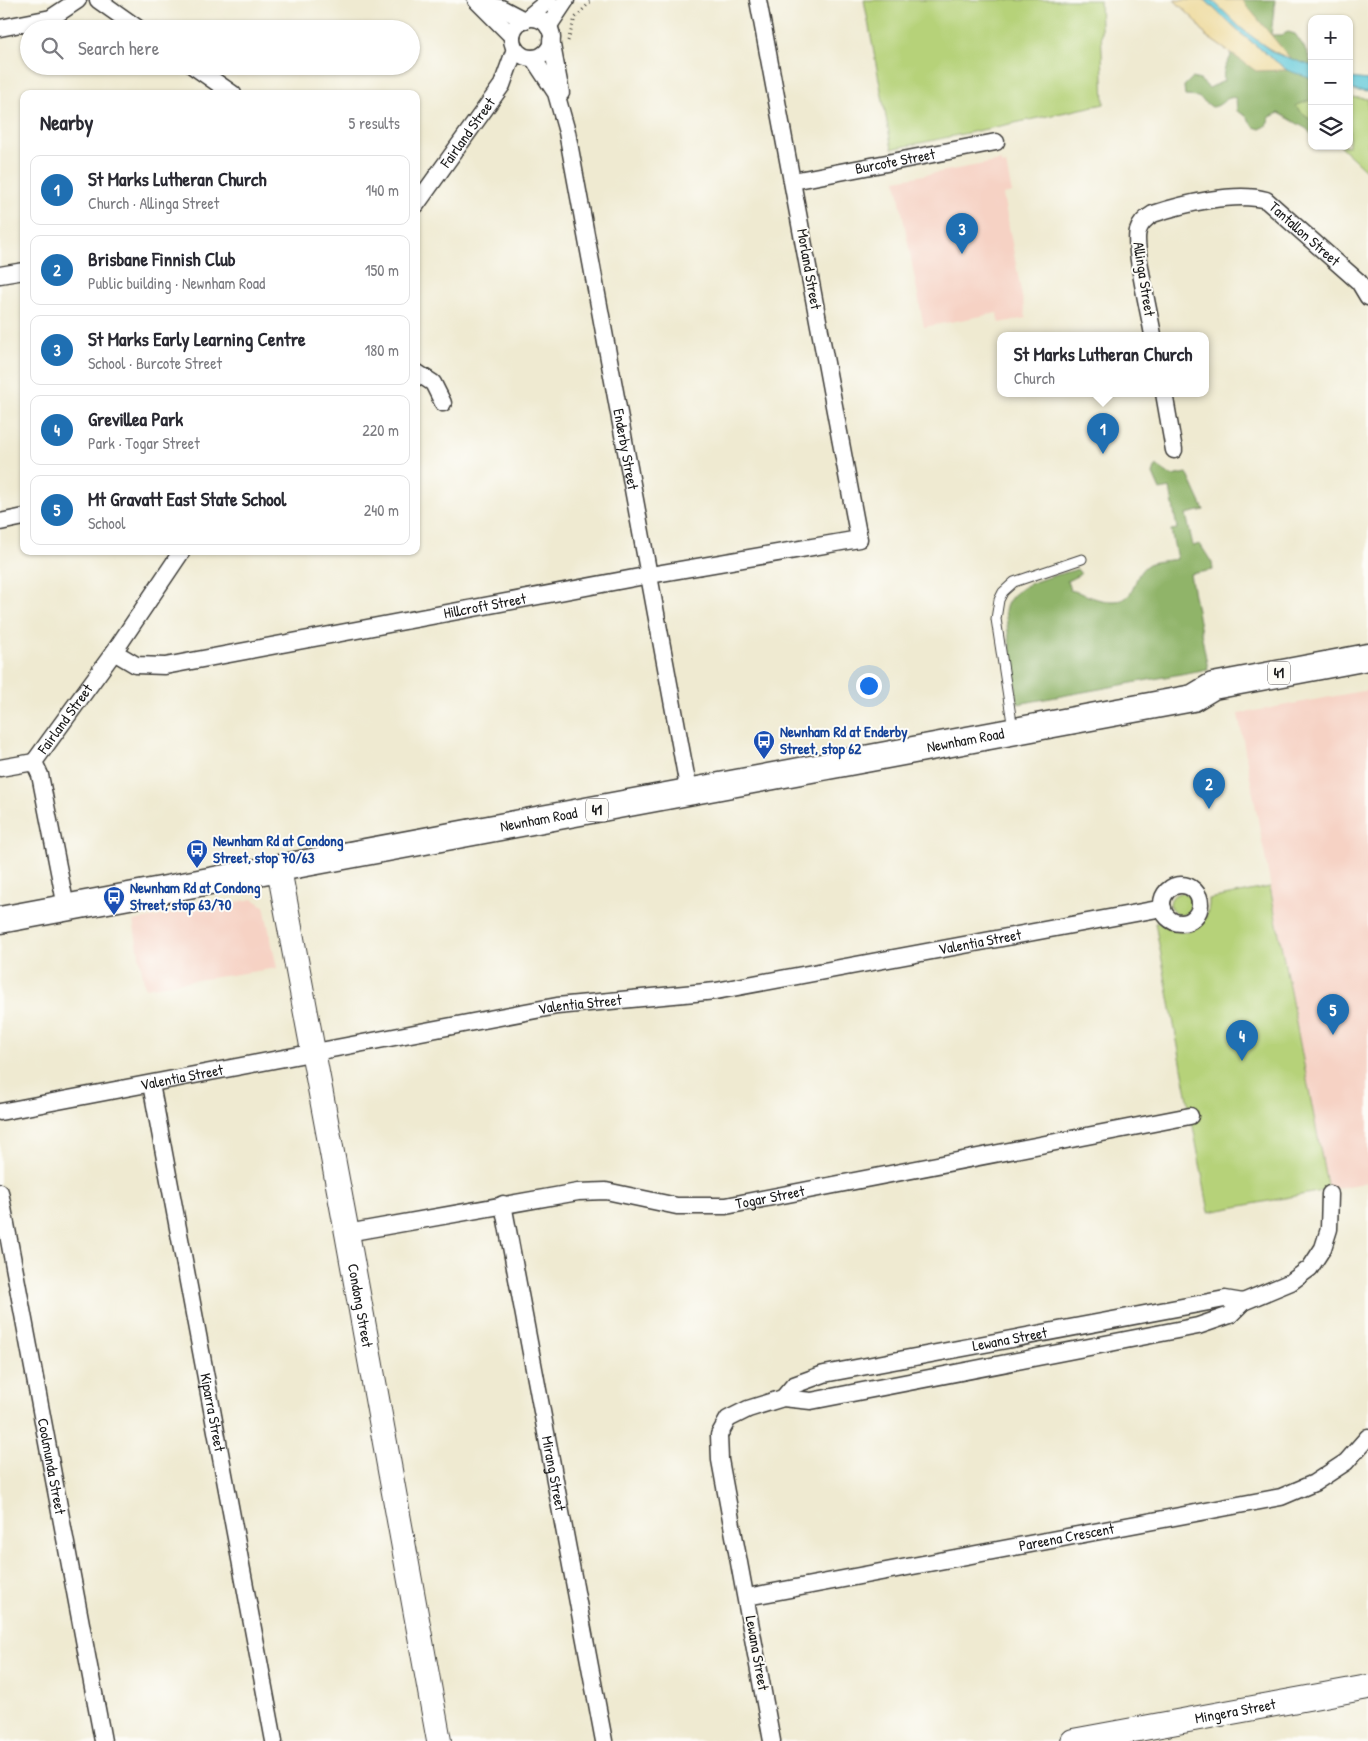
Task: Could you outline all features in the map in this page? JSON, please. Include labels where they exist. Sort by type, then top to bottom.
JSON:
[{"type":"main road","name":"Newnham Road","points":[[0,920],[1194,698],[1213,686],[1368,657]]},
{"type":"main road","name":"Newnham Road","points":[[1194,698],[1216,703],[1368,674]]},
{"type":"street","points":[[41,20],[51,18],[78,0]]},
{"type":"street","points":[[98,0],[126,20]]},
{"type":"street","points":[[514,43],[518,24],[549,0]]},
{"type":"street","points":[[479,2],[514,43],[520,54],[533,58],[546,53],[550,34],[566,0]]},
{"type":"street","name":"Morland Street","points":[[758,0],[859,539]]},
{"type":"street","points":[[479,2],[501,8],[525,20],[538,20],[550,34]]},
{"type":"street","points":[[0,28],[20,24]]},
{"type":"street","name":"Enderby Street","points":[[550,34],[561,84],[561,106],[689,792]]},
{"type":"street","name":"Fairland Street","points":[[420,199],[502,84],[514,43]]},
{"type":"street","name":"Enderby Street","points":[[533,58],[550,81],[561,106]]},
{"type":"street","name":"Fairland Street","points":[[502,84],[525,68],[533,58]]},
{"type":"street","points":[[206,75],[227,90]]},
{"type":"street","name":"Burcote Street","points":[[793,181],[996,142]]},
{"type":"street","name":"Tantallon Street","points":[[1142,224],[1153,214],[1220,199],[1259,198],[1266,200],[1359,282],[1368,297]]},
{"type":"street","name":"Allinga Street","points":[[1142,224],[1138,231],[1137,246],[1153,332]]},
{"type":"street","points":[[0,275],[20,272]]},
{"type":"street","points":[[420,375],[433,383],[443,403]]},
{"type":"street","points":[[1165,397],[1174,450]]},
{"type":"street","points":[[0,522],[20,518]]},
{"type":"street","name":"Hillcroft Street","points":[[114,652],[136,665],[165,666],[650,575],[859,539]]},
{"type":"street","name":"Fairland Street","points":[[66,907],[40,774],[34,762],[114,652],[179,555]]},
{"type":"street","points":[[0,768],[34,762]]},
{"type":"street","name":"Condong Street","points":[[278,869],[347,1233],[439,1741]]},
{"type":"street","name":"Valentia Street","points":[[0,1112],[557,1006],[716,992],[1162,908]]},
{"type":"street","name":"Kiparra Street","points":[[151,1084],[274,1741]]},
{"type":"street","name":"Togar Street","points":[[347,1233],[578,1192],[606,1191],[677,1206],[726,1206],[1190,1116]]},
{"type":"street","name":"Coolmunda Street","points":[[0,1192],[103,1741]]},
{"type":"street","name":"Lewana Street","points":[[772,1741],[747,1597],[720,1460],[719,1435],[728,1419],[748,1409],[783,1398],[811,1401],[1198,1326],[1230,1315],[1243,1302],[1291,1282],[1310,1268],[1322,1248],[1329,1229],[1330,1194]]},
{"type":"street","name":"Mirang Street","points":[[503,1204],[604,1741]]},
{"type":"street","name":"Lewana Street","points":[[783,1398],[794,1385],[824,1374],[1225,1299],[1243,1302]]},
{"type":"street","name":"Pareena Crescent","points":[[747,1597],[1281,1497],[1314,1483],[1346,1462],[1368,1437]]},
{"type":"street","name":"Mingera Street","points":[[1073,1741],[1368,1686]]},
{"type":"lane","points":[[1013,731],[996,619],[999,600],[1014,582],[1082,559]]},
{"type":"shaded area","points":[[1001,161],[1001,165],[1006,164],[1012,193],[1003,195],[1026,318],[999,323],[997,313],[924,327],[896,180]]},
{"type":"shaded area","points":[[1368,690],[1368,1182],[1328,1190],[1238,714]]},
{"type":"shaded area","points":[[253,899],[264,906],[277,968],[145,988],[133,921]]},
{"type":"green space","points":[[864,0],[1100,0],[1104,104],[892,149]]},
{"type":"green space","points":[[1242,0],[1275,0],[1271,35],[1282,35],[1288,32],[1295,34],[1308,54],[1308,101],[1295,106],[1308,117],[1308,130],[1279,113],[1270,117],[1266,126],[1260,129],[1254,127],[1246,116],[1237,111],[1236,98],[1229,98],[1212,107],[1198,97],[1185,96],[1184,86],[1192,78],[1200,80],[1209,88],[1224,81],[1225,67],[1232,53],[1246,4]]},
{"type":"green space","points":[[1308,91],[1308,117],[1294,105]]},
{"type":"green space","points":[[1353,97],[1368,99],[1368,172],[1344,150],[1353,150]]},
{"type":"green space","points":[[1156,465],[1172,476],[1187,473],[1204,510],[1186,514],[1193,546],[1200,544],[1212,563],[1213,570],[1190,574],[1208,669],[1018,704],[1005,610],[1009,600],[1016,593],[1045,578],[1077,569],[1081,574],[1067,581],[1070,590],[1100,600],[1120,600],[1130,594],[1141,571],[1146,566],[1177,559],[1171,530],[1177,529],[1170,488],[1160,490],[1153,474]]},
{"type":"green space","points":[[1270,887],[1328,1190],[1209,1212],[1155,923],[1160,922],[1168,928],[1185,932],[1200,925],[1205,918],[1209,899]]},
{"type":"green space","points":[[1177,893],[1185,893],[1192,900],[1192,908],[1185,915],[1177,915],[1170,908],[1170,900]]},
{"type":"sand","points":[[1174,0],[1205,0],[1239,32],[1287,70],[1256,71],[1206,36],[1196,21]]},
{"type":"sand","points":[[1212,0],[1242,0],[1291,59],[1258,41]]},
{"type":"water","points":[[1205,0],[1212,0],[1242,29],[1274,53],[1308,65],[1308,78],[1287,70],[1239,32]]},
{"type":"water","points":[[1353,78],[1368,80],[1368,92],[1353,90]]},
{"type":"place","name":"St Marks Early Learning Centre","points":[[962,254]]},
{"type":"place","name":"St Marks Lutheran Church","points":[[1103,454]]},
{"type":"place","name":"Newnham Rd at Enderby Street, stop 62","points":[[764,760]]},
{"type":"place","name":"Brisbane Finnish Club","points":[[1209,809]]},
{"type":"place","name":"Newnham Rd at Condong Street, stop 70/63","points":[[197,869]]},
{"type":"place","name":"Newnham Rd at Condong Street, stop 63/70","points":[[114,916]]},
{"type":"place","name":"Mt Gravatt East State School","points":[[1333,1035]]},
{"type":"place","name":"Grevillea Park","points":[[1242,1061]]}]
